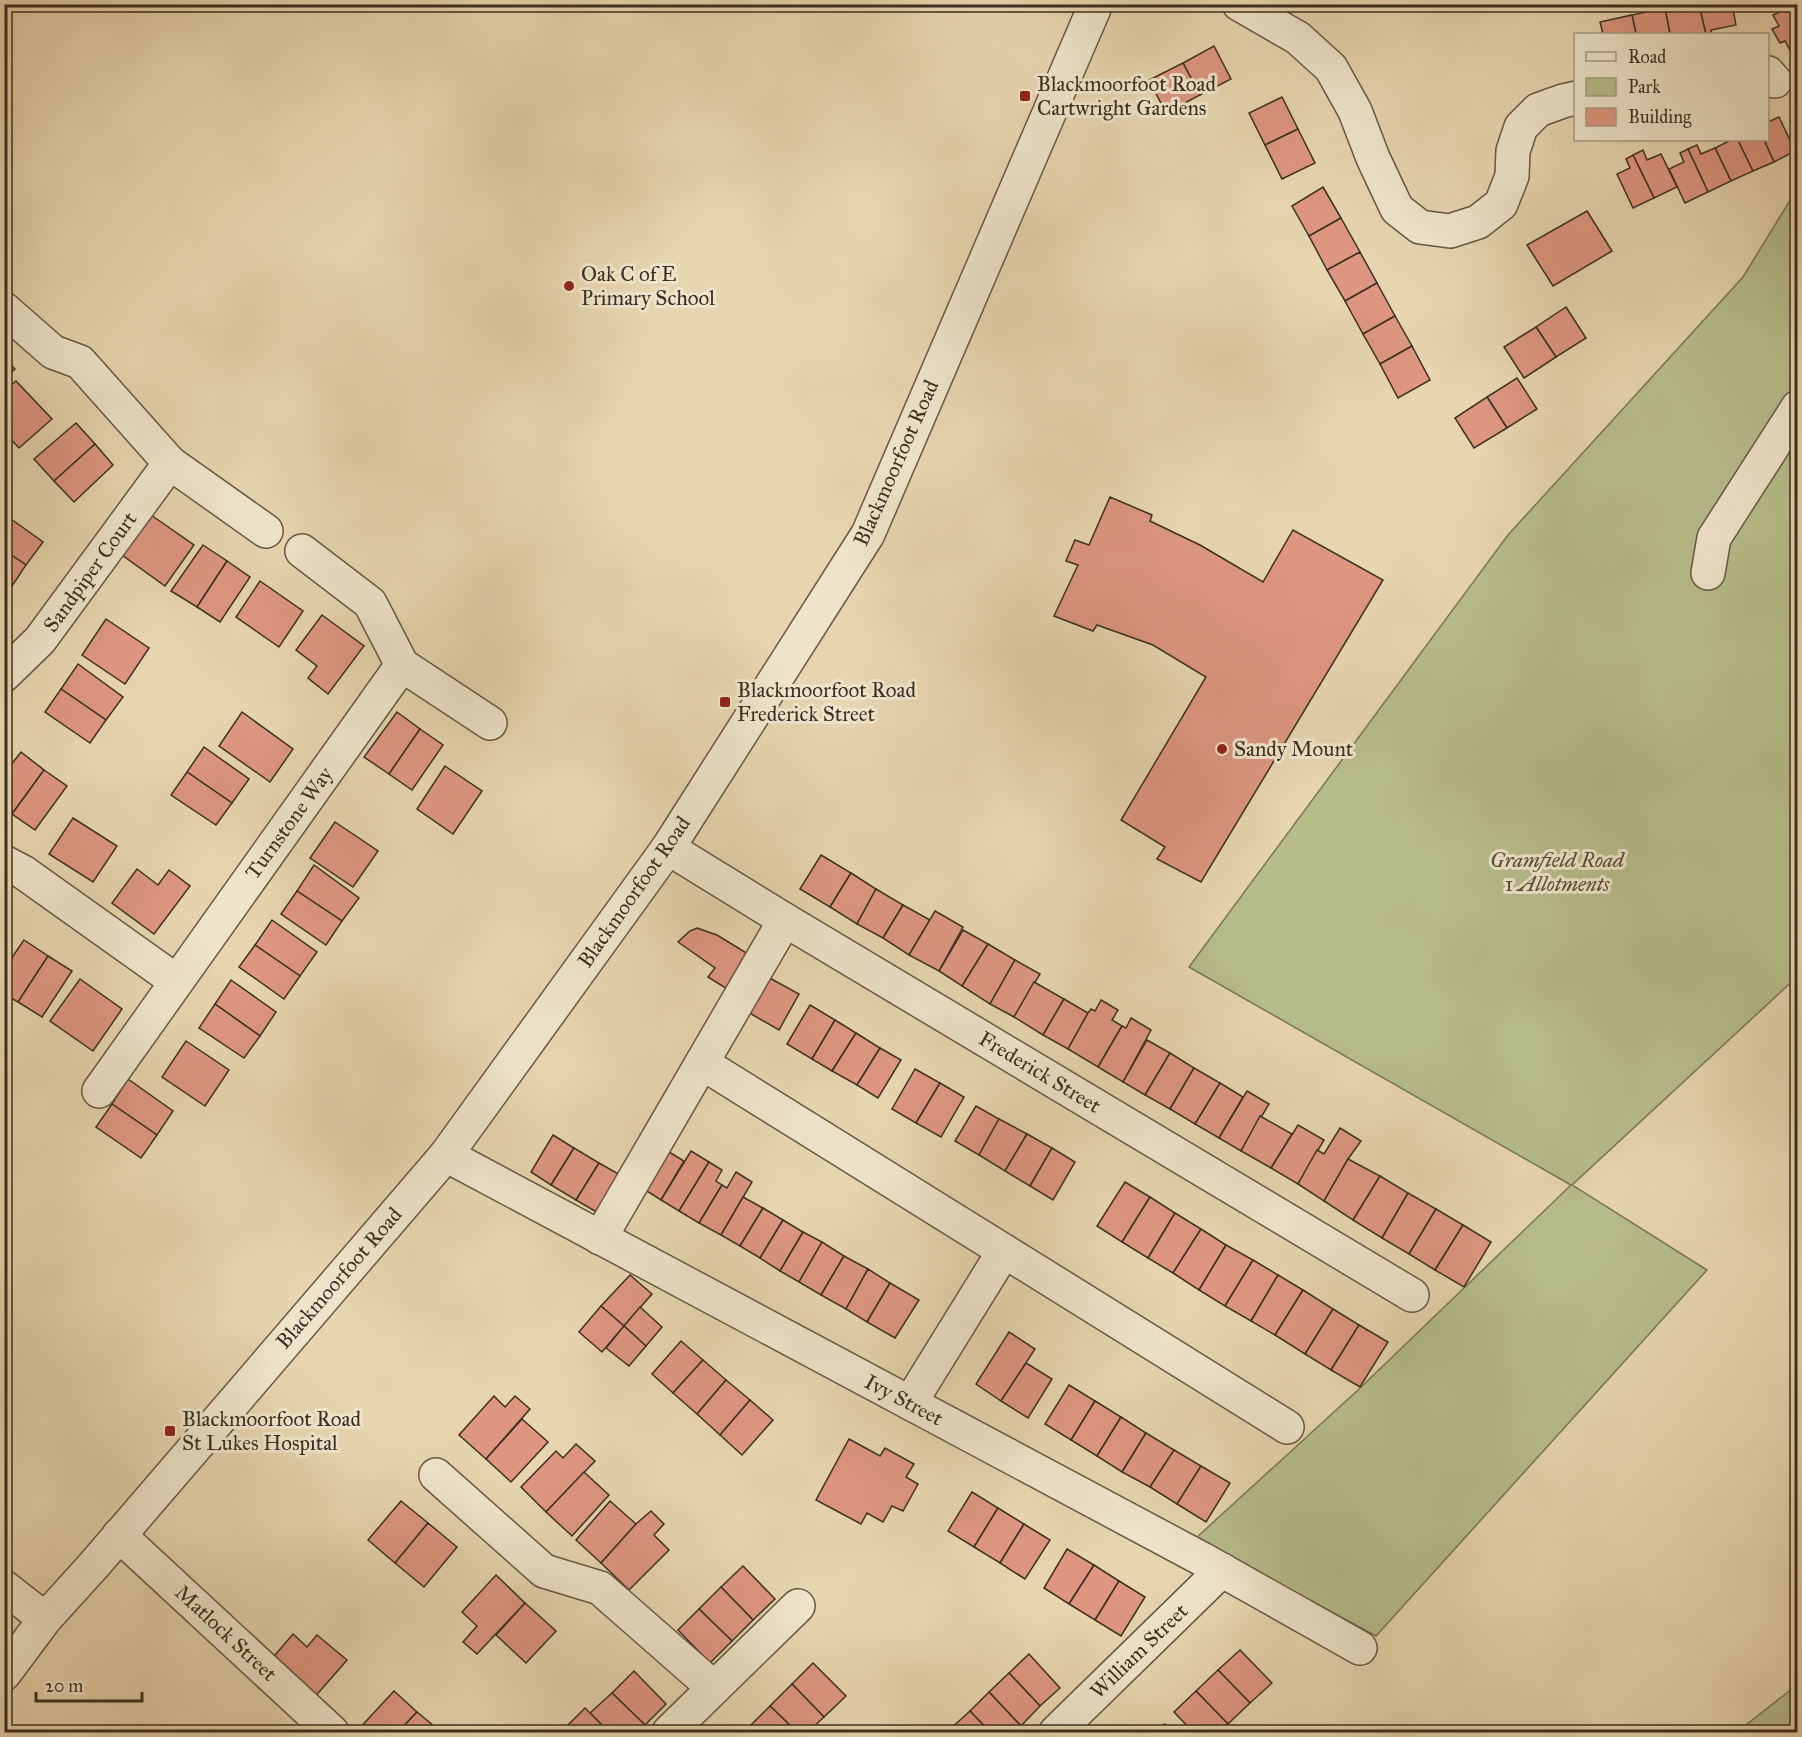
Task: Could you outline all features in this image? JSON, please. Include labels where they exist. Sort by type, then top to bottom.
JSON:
[{"type":"street","name":"Blackmoorfoot Road","points":[[4,1674],[45,1619],[446,1155],[668,848],[868,534],[1096,4]]},
{"type":"street","points":[[1239,4],[1298,39],[1331,68],[1355,111],[1373,158],[1397,209],[1420,227],[1450,231],[1478,222],[1501,204],[1512,176],[1513,151],[1521,127],[1539,111],[1574,99]]},
{"type":"street","points":[[4,309],[53,352],[80,362],[170,463],[266,531]]},
{"type":"street","points":[[1708,573],[1714,538],[1797,406]]},
{"type":"street","name":"Sandpiper Court","points":[[4,675],[40,640],[170,463]]},
{"type":"street","points":[[302,550],[370,603],[402,665],[490,723]]},
{"type":"street","name":"Turnstone Way","points":[[99,1091],[402,665]]},
{"type":"street","name":"Frederick Street","points":[[668,848],[1412,1295]]},
{"type":"street","points":[[4,862],[23,872],[176,981]]},
{"type":"street","points":[[600,1238],[785,920]]},
{"type":"street","points":[[702,1063],[1287,1427]]},
{"type":"street","name":"Ivy Street","points":[[446,1155],[1222,1570],[1360,1648]]},
{"type":"street","points":[[910,1403],[1004,1251]]},
{"type":"street","points":[[436,1475],[544,1571],[600,1588],[714,1688]]},
{"type":"street","name":"Matlock Street","points":[[119,1535],[332,1732]]},
{"type":"street","name":"William Street","points":[[1056,1732],[1222,1570]]},
{"type":"street","points":[[4,1587],[45,1619]]},
{"type":"street","points":[[669,1732],[798,1606]]},
{"type":"green space","name":"Gramfield Road 1 Allotments","points":[[1797,189],[1797,977],[1572,1185],[1707,1270],[1376,1636],[1196,1538],[1358,1390],[1571,1185],[1189,967],[1508,535],[1743,277]]},
{"type":"green space","points":[[1797,1685],[1797,1732],[1737,1732]]},
{"type":"building","points":[[1664,4],[1699,4],[1706,33],[1670,33]]},
{"type":"building","points":[[1699,4],[1732,4],[1736,25],[1706,33]]},
{"type":"building","points":[[1798,4],[1798,51],[1792,54],[1785,41],[1780,43],[1772,29],[1779,26],[1773,15]]},
{"type":"building","points":[[1665,8],[1670,33],[1636,33],[1632,15]]},
{"type":"building","points":[[1632,15],[1636,33],[1603,33],[1600,22]]},
{"type":"building","points":[[1214,46],[1231,79],[1200,95],[1183,63]]},
{"type":"building","points":[[1798,51],[1797,80],[1790,65],[1796,63],[1792,54]]},
{"type":"building","points":[[1183,63],[1200,95],[1166,113],[1149,80]]},
{"type":"building","points":[[1282,97],[1298,129],[1265,145],[1249,113]]},
{"type":"building","points":[[1779,117],[1795,151],[1774,162],[1764,141],[1769,141],[1769,122]]},
{"type":"building","points":[[1298,129],[1315,163],[1282,179],[1265,145]]},
{"type":"building","points":[[1729,141],[1738,141],[1753,171],[1731,181],[1715,148]]},
{"type":"building","points":[[1738,141],[1764,141],[1774,162],[1753,171]]},
{"type":"building","points":[[1697,145],[1701,154],[1715,148],[1731,181],[1708,192],[1688,149]]},
{"type":"building","points":[[1688,149],[1708,192],[1685,203],[1669,169],[1684,162],[1680,153]]},
{"type":"building","points":[[1643,150],[1647,160],[1661,154],[1677,187],[1654,198],[1633,155]]},
{"type":"building","points":[[1633,155],[1654,198],[1633,208],[1617,174],[1630,168],[1626,159]]},
{"type":"building","points":[[1323,187],[1341,218],[1309,236],[1292,206]]},
{"type":"building","points":[[1587,211],[1612,251],[1553,286],[1527,245]]},
{"type":"building","points":[[1341,218],[1360,252],[1327,270],[1309,236]]},
{"type":"building","points":[[1360,252],[1377,283],[1345,301],[1327,270]]},
{"type":"building","points":[[1377,283],[1395,316],[1363,334],[1345,301]]},
{"type":"building","points":[[1566,307],[1586,338],[1556,357],[1536,327]]},
{"type":"building","points":[[1395,316],[1412,346],[1380,364],[1363,334]]},
{"type":"building","points":[[1536,327],[1556,357],[1524,378],[1504,347]]},
{"type":"building","points":[[1412,346],[1430,380],[1398,398],[1380,364]]},
{"type":"building","points":[[4,358],[15,369],[4,379]]},
{"type":"building","points":[[1517,378],[1537,409],[1507,428],[1487,397]]},
{"type":"building","points":[[16,381],[52,419],[19,448],[4,432],[4,391]]},
{"type":"building","points":[[1487,397],[1507,428],[1474,448],[1455,418]]},
{"type":"building","points":[[76,423],[95,444],[54,481],[34,459]]},
{"type":"building","points":[[95,444],[113,465],[74,502],[54,481]]},
{"type":"building","name":"Sandy Mount","points":[[1110,497],[1152,515],[1150,521],[1200,545],[1263,582],[1293,530],[1383,580],[1201,882],[1157,859],[1165,847],[1121,820],[1206,677],[1153,645],[1097,625],[1093,631],[1054,616],[1078,565],[1066,561],[1075,540],[1089,545]]},
{"type":"building","points":[[4,514],[43,542],[26,565],[4,550]]},
{"type":"building","points":[[151,515],[194,545],[165,586],[122,555]]},
{"type":"building","points":[[203,545],[227,561],[197,607],[171,591]]},
{"type":"building","points":[[4,550],[26,565],[10,589],[4,585]]},
{"type":"building","points":[[227,561],[250,577],[220,622],[197,607]]},
{"type":"building","points":[[260,581],[303,611],[279,647],[236,617]]},
{"type":"building","points":[[322,615],[364,646],[328,694],[308,678],[317,666],[296,650]]},
{"type":"building","points":[[106,619],[149,648],[125,684],[82,655]]},
{"type":"building","points":[[78,664],[123,697],[106,720],[61,689]]},
{"type":"building","points":[[61,689],[106,720],[90,743],[45,712]]},
{"type":"building","points":[[242,712],[293,749],[270,782],[219,746]]},
{"type":"building","points":[[397,712],[420,729],[389,774],[364,757]]},
{"type":"building","points":[[420,729],[443,745],[412,790],[389,774]]},
{"type":"building","points":[[204,747],[249,779],[232,803],[187,772]]},
{"type":"building","points":[[21,752],[44,770],[12,814],[4,809],[4,774]]},
{"type":"building","points":[[445,766],[482,791],[453,834],[417,809]]},
{"type":"building","points":[[44,770],[67,786],[35,830],[12,814]]},
{"type":"building","points":[[187,772],[232,803],[216,825],[171,795]]},
{"type":"building","points":[[73,818],[117,846],[93,882],[49,854]]},
{"type":"building","points":[[335,822],[378,851],[353,887],[310,858]]},
{"type":"building","points":[[821,855],[851,873],[830,907],[800,889]]},
{"type":"building","points":[[314,865],[359,898],[342,921],[297,891]]},
{"type":"building","points":[[137,869],[158,885],[169,870],[190,886],[154,934],[112,903]]},
{"type":"building","points":[[851,873],[876,889],[857,924],[830,907]]},
{"type":"building","points":[[876,889],[903,905],[883,938],[857,924]]},
{"type":"building","points":[[297,891],[342,921],[326,945],[281,914]]},
{"type":"building","points":[[903,905],[930,920],[909,955],[883,938]]},
{"type":"building","points":[[935,911],[963,927],[939,971],[909,955]]},
{"type":"building","points":[[272,920],[317,952],[300,976],[255,945]]},
{"type":"building","points":[[697,928],[717,935],[753,957],[732,992],[708,977],[715,968],[678,942]]},
{"type":"building","points":[[963,930],[988,944],[962,986],[939,971]]},
{"type":"building","points":[[24,940],[48,956],[18,1002],[4,994],[4,969]]},
{"type":"building","points":[[988,944],[1015,960],[990,1004],[962,986]]},
{"type":"building","points":[[255,945],[300,976],[284,999],[239,967]]},
{"type":"building","points":[[48,956],[72,971],[42,1017],[18,1002]]},
{"type":"building","points":[[1015,960],[1040,974],[1014,1017],[990,1004]]},
{"type":"building","points":[[766,976],[799,994],[779,1030],[746,1011]]},
{"type":"building","points":[[80,979],[122,1009],[93,1051],[50,1021]]},
{"type":"building","points":[[231,980],[276,1012],[260,1036],[215,1004]]},
{"type":"building","points":[[1034,982],[1064,999],[1043,1035],[1014,1017]]},
{"type":"building","points":[[1064,999],[1088,1013],[1068,1049],[1043,1035]]},
{"type":"building","points":[[1101,1000],[1118,1010],[1112,1020],[1122,1026],[1098,1067],[1068,1049],[1088,1013],[1091,1009],[1095,1011]]},
{"type":"building","points":[[215,1004],[260,1036],[244,1058],[199,1028]]},
{"type":"building","points":[[810,1005],[835,1020],[812,1059],[787,1044]]},
{"type":"building","points":[[1131,1018],[1151,1030],[1123,1082],[1098,1067],[1122,1026],[1126,1028]]},
{"type":"building","points":[[835,1020],[856,1033],[832,1071],[812,1059]]},
{"type":"building","points":[[856,1033],[880,1048],[857,1085],[832,1071]]},
{"type":"building","points":[[1147,1040],[1170,1053],[1145,1095],[1123,1082]]},
{"type":"building","points":[[186,1041],[229,1070],[205,1106],[162,1077]]},
{"type":"building","points":[[880,1048],[901,1060],[878,1098],[857,1085]]},
{"type":"building","points":[[1170,1053],[1194,1068],[1170,1109],[1145,1095]]},
{"type":"building","points":[[1194,1068],[1220,1083],[1195,1124],[1170,1109]]},
{"type":"building","points":[[915,1069],[940,1083],[916,1123],[892,1109]]},
{"type":"building","points":[[128,1079],[173,1111],[157,1135],[112,1104]]},
{"type":"building","points":[[940,1083],[964,1097],[941,1137],[916,1123]]},
{"type":"building","points":[[1220,1083],[1243,1097],[1219,1138],[1195,1124]]},
{"type":"building","points":[[1247,1091],[1269,1104],[1241,1151],[1219,1138]]},
{"type":"building","points":[[112,1104],[157,1135],[141,1158],[96,1127]]},
{"type":"building","points":[[976,1106],[999,1119],[979,1155],[955,1141]]},
{"type":"building","points":[[1260,1116],[1292,1134],[1271,1168],[1241,1151]]},
{"type":"building","points":[[999,1119],[1027,1134],[1005,1171],[979,1155]]},
{"type":"building","points":[[1298,1125],[1324,1140],[1298,1184],[1271,1168]]},
{"type":"building","points":[[1340,1128],[1361,1141],[1324,1201],[1298,1184],[1317,1150],[1324,1154]]},
{"type":"building","points":[[1027,1134],[1052,1148],[1030,1186],[1005,1171]]},
{"type":"building","points":[[553,1135],[574,1148],[551,1185],[531,1172]]},
{"type":"building","points":[[574,1148],[599,1163],[576,1200],[551,1185]]},
{"type":"building","points":[[1052,1148],[1075,1162],[1053,1200],[1030,1186]]},
{"type":"building","points":[[664,1149],[684,1161],[661,1200],[642,1188]]},
{"type":"building","points":[[691,1151],[709,1162],[679,1211],[661,1200]]},
{"type":"building","points":[[1348,1159],[1380,1176],[1353,1220],[1324,1201]]},
{"type":"building","points":[[709,1162],[722,1170],[716,1181],[722,1185],[699,1223],[679,1211]]},
{"type":"building","points":[[599,1163],[622,1176],[600,1214],[576,1200]]},
{"type":"building","points":[[736,1172],[752,1182],[721,1235],[699,1223],[722,1185],[727,1188]]},
{"type":"building","points":[[1380,1176],[1408,1193],[1382,1238],[1353,1220]]},
{"type":"building","points":[[1125,1182],[1150,1197],[1122,1242],[1097,1226]]},
{"type":"building","points":[[1408,1193],[1436,1209],[1409,1254],[1382,1238]]},
{"type":"building","points":[[743,1197],[763,1208],[740,1246],[721,1235]]},
{"type":"building","points":[[1150,1197],[1175,1213],[1148,1258],[1122,1242]]},
{"type":"building","points":[[763,1208],[783,1220],[760,1258],[740,1246]]},
{"type":"building","points":[[1436,1209],[1463,1225],[1435,1270],[1409,1254]]},
{"type":"building","points":[[1175,1213],[1201,1229],[1173,1273],[1148,1258]]},
{"type":"building","points":[[783,1220],[803,1232],[780,1271],[760,1258]]},
{"type":"building","points":[[1463,1225],[1491,1242],[1464,1287],[1435,1270]]},
{"type":"building","points":[[1201,1229],[1226,1245],[1199,1290],[1173,1273]]},
{"type":"building","points":[[803,1232],[822,1242],[799,1282],[780,1271]]},
{"type":"building","points":[[822,1242],[844,1256],[821,1295],[799,1282]]},
{"type":"building","points":[[1226,1245],[1253,1260],[1225,1306],[1199,1290]]},
{"type":"building","points":[[844,1256],[868,1269],[846,1309],[821,1295]]},
{"type":"building","points":[[1253,1260],[1278,1275],[1251,1321],[1225,1306]]},
{"type":"building","points":[[868,1269],[890,1283],[867,1322],[846,1309]]},
{"type":"building","points":[[630,1275],[652,1294],[624,1326],[601,1306]]},
{"type":"building","points":[[1278,1275],[1303,1290],[1275,1335],[1251,1321]]},
{"type":"building","points":[[890,1283],[919,1300],[895,1338],[867,1322]]},
{"type":"building","points":[[1303,1290],[1333,1309],[1305,1354],[1275,1335]]},
{"type":"building","points":[[601,1306],[624,1326],[602,1352],[579,1332]]},
{"type":"building","points":[[640,1307],[662,1327],[646,1346],[624,1326]]},
{"type":"building","points":[[1333,1309],[1359,1325],[1331,1370],[1305,1354]]},
{"type":"building","points":[[1359,1325],[1388,1342],[1360,1387],[1331,1370]]},
{"type":"building","points":[[624,1326],[646,1346],[629,1366],[606,1348]]},
{"type":"building","points":[[1009,1332],[1035,1349],[1001,1401],[976,1384]]},
{"type":"building","points":[[681,1341],[703,1360],[673,1393],[652,1374]]},
{"type":"building","points":[[703,1360],[726,1380],[697,1414],[673,1393]]},
{"type":"building","points":[[1026,1363],[1052,1379],[1028,1418],[1001,1401]]},
{"type":"building","points":[[726,1380],[750,1400],[720,1435],[697,1414]]},
{"type":"building","points":[[1069,1385],[1095,1401],[1071,1440],[1045,1424]]},
{"type":"building","points":[[494,1396],[505,1407],[515,1396],[530,1409],[486,1459],[459,1435]]},
{"type":"building","points":[[750,1400],[773,1420],[742,1455],[720,1435]]},
{"type":"building","points":[[1095,1401],[1121,1417],[1097,1456],[1071,1440]]},
{"type":"building","points":[[1121,1417],[1146,1433],[1122,1472],[1097,1456]]},
{"type":"building","points":[[522,1419],[548,1442],[511,1482],[486,1459]]},
{"type":"building","points":[[1146,1433],[1174,1450],[1150,1487],[1122,1472]]},
{"type":"building","points":[[849,1439],[880,1456],[885,1448],[914,1464],[906,1477],[918,1484],[903,1511],[892,1506],[883,1522],[867,1513],[861,1524],[816,1500]]},
{"type":"building","points":[[576,1444],[595,1461],[546,1512],[521,1487],[556,1451],[563,1458]]},
{"type":"building","points":[[1174,1450],[1201,1466],[1177,1504],[1150,1487]]},
{"type":"building","points":[[1201,1466],[1230,1483],[1206,1522],[1177,1504]]},
{"type":"building","points":[[584,1472],[609,1495],[572,1536],[546,1512]]},
{"type":"building","points":[[972,1492],[998,1508],[974,1547],[948,1531]]},
{"type":"building","points":[[401,1501],[428,1523],[395,1563],[368,1540]]},
{"type":"building","points":[[610,1501],[636,1524],[601,1563],[576,1540]]},
{"type":"building","points":[[998,1508],[1024,1524],[1000,1563],[974,1547]]},
{"type":"building","points":[[651,1511],[664,1524],[654,1535],[669,1550],[629,1590],[601,1563],[636,1524]]},
{"type":"building","points":[[428,1523],[457,1547],[424,1587],[395,1563]]},
{"type":"building","points":[[1024,1524],[1050,1540],[1025,1579],[1000,1563]]},
{"type":"building","points":[[1067,1549],[1094,1565],[1069,1604],[1044,1588]]},
{"type":"building","points":[[1094,1565],[1119,1581],[1095,1620],[1069,1604]]},
{"type":"building","points":[[743,1566],[775,1599],[753,1620],[721,1587]]},
{"type":"building","points":[[496,1575],[525,1603],[477,1654],[463,1642],[477,1626],[462,1612]]},
{"type":"building","points":[[1119,1581],[1145,1597],[1121,1636],[1095,1620]]},
{"type":"building","points":[[721,1587],[753,1620],[732,1641],[699,1609]]},
{"type":"building","points":[[525,1603],[556,1631],[526,1663],[496,1635]]},
{"type":"building","points":[[699,1609],[732,1641],[710,1663],[678,1630]]},
{"type":"building","points":[[293,1634],[307,1647],[317,1635],[347,1660],[313,1699],[270,1661]]},
{"type":"building","points":[[1240,1650],[1272,1683],[1250,1703],[1218,1670]]},
{"type":"building","points":[[1029,1654],[1060,1688],[1040,1706],[1009,1673]]},
{"type":"building","points":[[813,1663],[846,1696],[824,1717],[792,1684]]},
{"type":"building","points":[[1218,1670],[1250,1703],[1228,1724],[1196,1691]]},
{"type":"building","points":[[634,1671],[666,1704],[645,1725],[612,1693]]},
{"type":"building","points":[[1009,1673],[1040,1706],[1021,1726],[989,1692]]},
{"type":"building","points":[[792,1684],[824,1717],[808,1732],[797,1732],[770,1706]]},
{"type":"building","points":[[394,1691],[417,1712],[398,1732],[356,1732]]},
{"type":"building","points":[[1196,1691],[1228,1724],[1219,1732],[1193,1732],[1174,1712]]},
{"type":"building","points":[[989,1692],[1021,1726],[1013,1732],[990,1732],[970,1711]]},
{"type":"building","points":[[612,1693],[645,1725],[637,1732],[609,1732],[590,1713]]},
{"type":"building","points":[[770,1706],[797,1732],[759,1732],[751,1725]]},
{"type":"building","points":[[585,1708],[604,1727],[599,1732],[561,1732]]},
{"type":"building","points":[[970,1711],[990,1732],[947,1732]]},
{"type":"building","points":[[417,1712],[440,1731],[398,1732]]},
{"type":"building","points":[[1165,1724],[1173,1732],[1155,1732]]},
{"type":"place","name":"Blackmoorfoot Road Cartwright Gardens","points":[[1025,96]]},
{"type":"place","name":"Oak C of E Primary School","points":[[569,286]]},
{"type":"place","name":"Blackmoorfoot Road Frederick Street","points":[[725,702]]},
{"type":"place","name":"Sandy Mount","points":[[1222,749]]},
{"type":"place","name":"Blackmoorfoot Road St Lukes Hospital","points":[[170,1431]]}]
